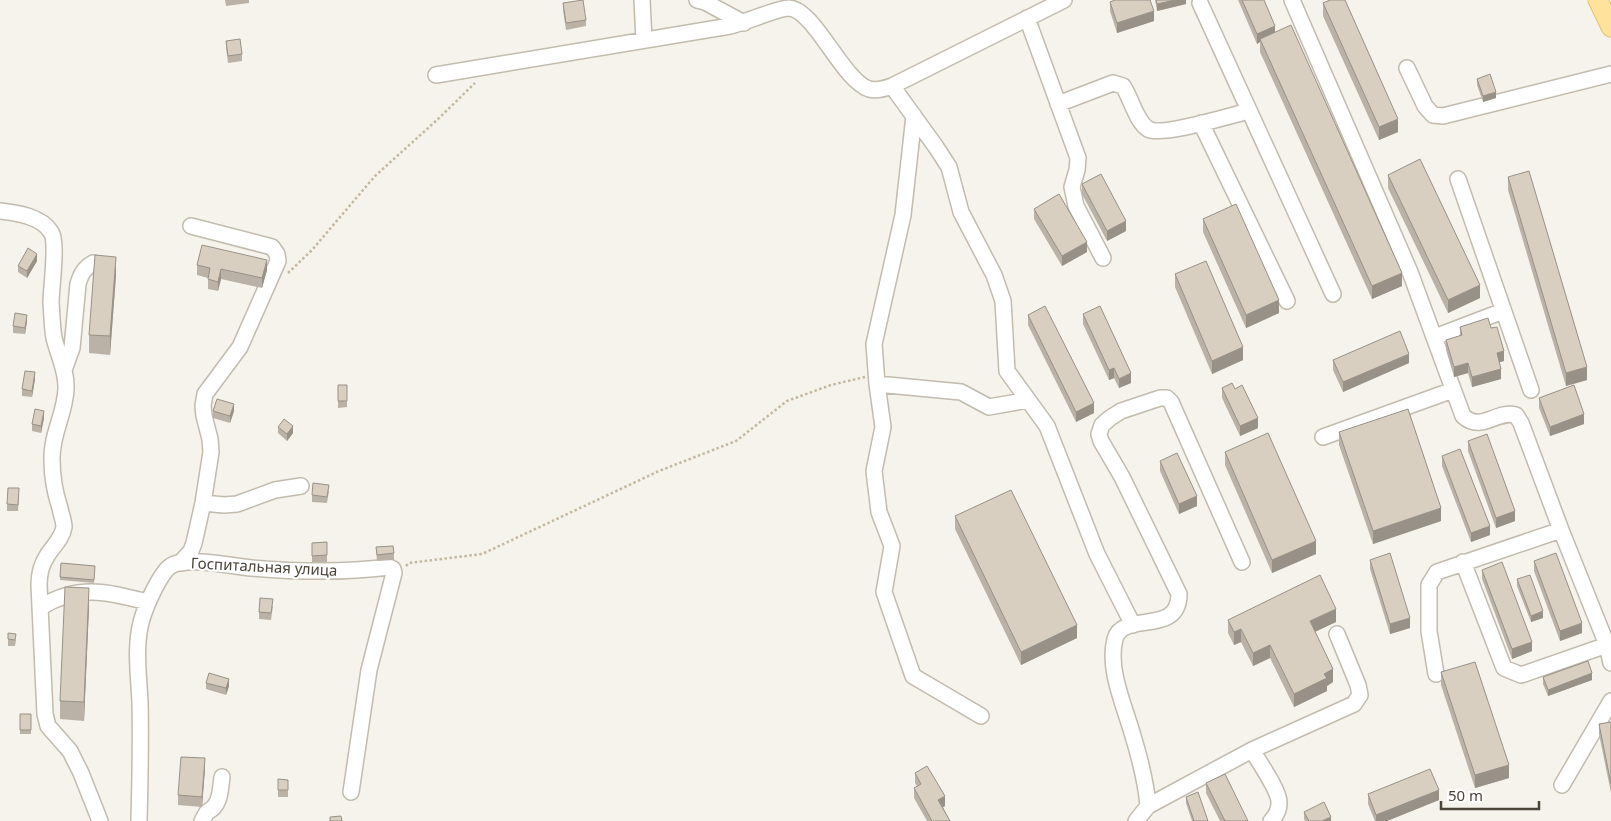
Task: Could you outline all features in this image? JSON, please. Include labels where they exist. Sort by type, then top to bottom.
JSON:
[{"type":"main road","points":[[1598,0],[1611,27]]},
{"type":"street","points":[[642,0],[644,40]]},
{"type":"street","points":[[697,0],[705,2],[744,23]]},
{"type":"street","points":[[436,75],[744,23],[788,8],[798,10],[857,81],[868,88],[879,90],[892,86],[1064,0]]},
{"type":"street","points":[[1292,0],[1410,272],[1463,416],[1470,422],[1480,423],[1508,413],[1516,415],[1521,423],[1607,645],[1611,663]]},
{"type":"street","points":[[1200,3],[1333,294]]},
{"type":"street","points":[[1027,18],[1078,158],[1072,187],[1076,206],[1104,258]]},
{"type":"street","points":[[1407,68],[1426,106],[1433,114],[1443,116],[1611,74]]},
{"type":"street","points":[[1058,104],[1113,83],[1123,86],[1140,120],[1149,130],[1160,131],[1201,124],[1249,111]]},
{"type":"street","points":[[892,86],[949,167],[961,212],[994,275],[1003,301],[1007,371],[1047,426],[1096,554],[1133,625]]},
{"type":"street","points":[[914,116],[902,215],[874,344],[883,427],[874,471],[879,512],[892,546],[884,592],[912,676],[981,716]]},
{"type":"street","points":[[1201,124],[1287,300]]},
{"type":"street","points":[[1458,178],[1531,390]]},
{"type":"street","points":[[0,211],[30,216],[39,221],[51,232],[55,243],[52,323],[54,338],[64,370],[66,388],[64,407],[53,441],[52,459],[54,483],[64,529],[59,541],[45,558],[40,572],[45,714],[48,726],[70,751],[100,821]]},
{"type":"street","points":[[181,562],[191,551],[203,503],[211,452],[204,416],[205,394],[240,347],[278,262],[278,254],[272,247],[190,226]]},
{"type":"street","points":[[64,370],[72,348],[78,284],[86,267],[93,263]]},
{"type":"street","points":[[1435,338],[1503,311]]},
{"type":"street","points":[[877,384],[961,392],[989,407],[1028,400]]},
{"type":"street","points":[[1323,437],[1453,390]]},
{"type":"street","points":[[1148,806],[1146,788],[1134,738],[1117,684],[1113,654],[1115,637],[1123,629],[1133,625],[1167,618],[1175,611],[1179,604],[1179,594],[1122,477],[1101,442],[1099,434],[1102,425],[1122,411],[1160,398],[1166,398],[1171,402],[1242,562]]},
{"type":"street","points":[[203,503],[237,504],[275,490],[301,486]]},
{"type":"street","points":[[1436,674],[1430,631],[1429,585],[1436,572],[1561,530]]},
{"type":"street","name":"Госпитальная улица","points":[[139,821],[138,646],[140,627],[148,602],[167,569],[173,564],[181,562],[199,562],[314,572],[346,571],[389,566],[393,569],[394,573]]},
{"type":"street","points":[[1463,562],[1504,668],[1521,674],[1607,645]]},
{"type":"street","points":[[351,792],[369,670],[394,573]]},
{"type":"street","points":[[41,607],[52,600],[72,593],[89,592],[110,593],[148,602]]},
{"type":"street","points":[[1136,821],[1148,806],[1252,750],[1354,704],[1360,695],[1358,685],[1337,634]]},
{"type":"street","points":[[1562,784],[1611,701]]},
{"type":"street","points":[[1252,750],[1279,797],[1277,814],[1271,821]]},
{"type":"street","points":[[202,821],[207,812],[212,810],[218,801],[222,777]]},
{"type":"path","points":[[287,274],[312,250],[375,176],[437,120],[492,66]]},
{"type":"path","points":[[394,573],[410,563],[482,554],[659,472],[736,441],[787,401],[831,385],[865,377],[877,384]]},
{"type":"building","points":[[583,0],[586,20],[566,23],[563,3]]},
{"type":"building","points":[[1115,0],[1150,0],[1154,11],[1117,23],[1110,2]]},
{"type":"building","points":[[1156,0],[1175,0],[1157,4]]},
{"type":"building","points":[[1242,0],[1264,0],[1275,26],[1257,34]]},
{"type":"building","points":[[1330,0],[1345,0],[1398,119],[1379,127],[1323,3]]},
{"type":"building","points":[[1291,25],[1402,273],[1372,286],[1260,39]]},
{"type":"building","points":[[240,39],[242,54],[228,56],[226,41]]},
{"type":"building","points":[[1490,74],[1496,92],[1483,96],[1477,79]]},
{"type":"building","points":[[1420,159],[1480,285],[1448,300],[1388,175]]},
{"type":"building","points":[[1529,171],[1587,367],[1566,373],[1508,177]]},
{"type":"building","points":[[1101,174],[1126,221],[1107,231],[1082,184]]},
{"type":"building","points":[[1059,194],[1087,242],[1062,256],[1034,209]]},
{"type":"building","points":[[1236,204],[1279,300],[1246,315],[1203,219]]},
{"type":"building","points":[[202,245],[267,260],[262,278],[221,269],[218,282],[208,279],[210,268],[197,265]]},
{"type":"building","points":[[28,248],[37,254],[27,271],[18,266]]},
{"type":"building","points":[[95,255],[116,257],[110,336],[89,335]]},
{"type":"building","points":[[1206,261],[1243,347],[1212,361],[1175,274]]},
{"type":"building","points":[[1045,306],[1094,403],[1076,412],[1028,315]]},
{"type":"building","points":[[1100,306],[1131,373],[1119,379],[1114,368],[1109,370],[1083,314]]},
{"type":"building","points":[[15,313],[27,315],[25,328],[13,326]]},
{"type":"building","points":[[1488,318],[1491,328],[1497,327],[1504,351],[1497,353],[1501,369],[1472,377],[1468,363],[1454,367],[1446,340],[1462,335],[1460,327]]},
{"type":"building","points":[[1400,331],[1409,354],[1343,382],[1333,360]]},
{"type":"building","points":[[25,371],[35,372],[32,391],[22,389]]},
{"type":"building","points":[[1232,383],[1235,389],[1242,385],[1258,418],[1240,426],[1222,388]]},
{"type":"building","points":[[338,385],[347,385],[347,401],[338,401]]},
{"type":"building","points":[[1574,385],[1584,414],[1550,427],[1539,398]]},
{"type":"building","points":[[217,399],[234,404],[230,416],[213,411]]},
{"type":"building","points":[[35,409],[44,411],[41,426],[32,424]]},
{"type":"building","points":[[1408,409],[1441,508],[1373,531],[1339,432]]},
{"type":"building","points":[[284,419],[293,426],[287,434],[278,427]]},
{"type":"building","points":[[1268,433],[1316,541],[1272,560],[1225,452]]},
{"type":"building","points":[[1487,434],[1515,511],[1496,518],[1468,441]]},
{"type":"building","points":[[1460,449],[1490,526],[1471,533],[1442,456]]},
{"type":"building","points":[[1177,453],[1197,496],[1179,504],[1160,461]]},
{"type":"building","points":[[313,483],[329,485],[327,497],[312,495]]},
{"type":"building","points":[[8,488],[19,488],[18,505],[7,504]]},
{"type":"building","points":[[1011,490],[1077,625],[1021,652],[955,516]]},
{"type":"building","points":[[327,542],[327,555],[312,556],[312,543]]},
{"type":"building","points":[[393,546],[394,553],[377,555],[376,547]]},
{"type":"building","points":[[1390,553],[1410,618],[1390,624],[1370,560]]},
{"type":"building","points":[[1556,553],[1582,623],[1560,631],[1534,561]]},
{"type":"building","points":[[1502,562],[1532,642],[1512,649],[1482,570]]},
{"type":"building","points":[[61,563],[95,566],[94,580],[60,577]]},
{"type":"building","points":[[1320,575],[1336,609],[1310,621],[1333,669],[1324,674],[1327,678],[1294,694],[1270,645],[1253,653],[1241,629],[1234,632],[1228,620]]},
{"type":"building","points":[[1530,575],[1543,611],[1531,616],[1517,579]]},
{"type":"building","points":[[65,587],[89,588],[84,702],[60,701]]},
{"type":"building","points":[[260,598],[273,599],[271,613],[259,612]]},
{"type":"building","points":[[8,633],[16,634],[15,640],[8,639]]},
{"type":"building","points":[[1588,661],[1592,673],[1548,690],[1543,677]]},
{"type":"building","points":[[1475,662],[1509,765],[1475,775],[1441,672]]},
{"type":"building","points":[[209,673],[229,679],[226,688],[206,683]]},
{"type":"building","points":[[20,714],[31,714],[31,730],[20,730]]},
{"type":"building","points":[[1611,722],[1611,784],[1599,724]]},
{"type":"building","points":[[181,757],[205,758],[202,797],[178,795]]},
{"type":"building","points":[[927,766],[945,796],[938,800],[950,821],[932,821],[914,788],[921,784],[915,773]]},
{"type":"building","points":[[1430,769],[1439,790],[1376,815],[1368,794]]},
{"type":"building","points":[[1225,774],[1248,821],[1225,821],[1206,783]]},
{"type":"building","points":[[278,779],[288,780],[288,790],[278,790]]},
{"type":"building","points":[[1198,792],[1208,821],[1194,821],[1186,797]]},
{"type":"building","points":[[1324,802],[1331,817],[1322,821],[1309,821],[1304,812]]},
{"type":"building","points":[[341,816],[342,821],[330,821],[330,817]]}]
